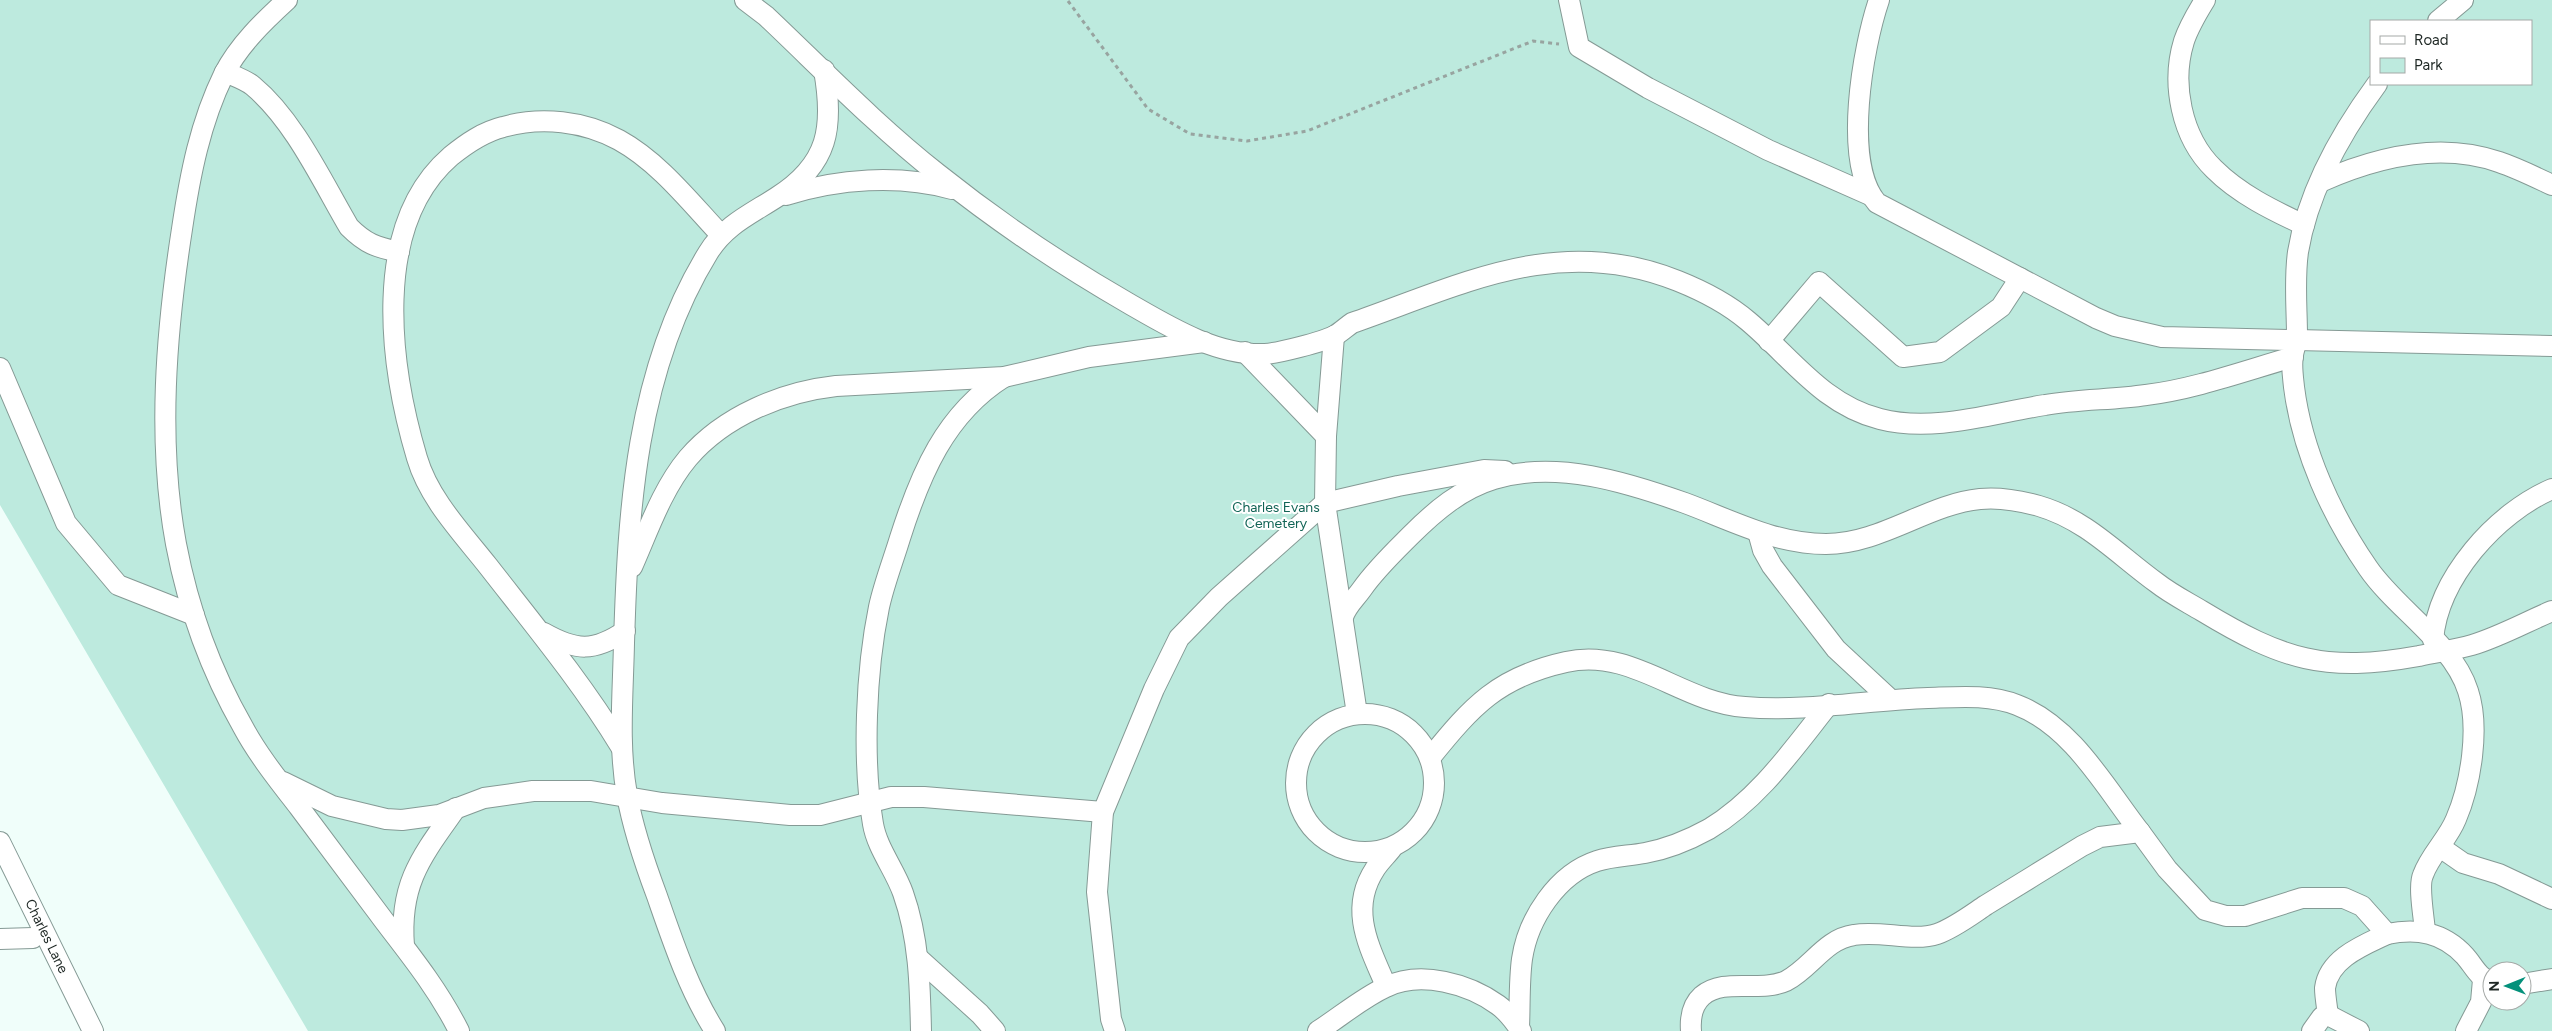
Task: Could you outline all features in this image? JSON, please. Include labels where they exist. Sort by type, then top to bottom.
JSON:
[{"type":"street","points":[[287,0],[254,33],[225,72],[198,138],[174,284],[168,356],[165,424],[168,482],[176,547],[194,614],[232,707],[255,748],[429,979],[459,1031]]},
{"type":"street","points":[[745,0],[766,16],[904,146],[961,191],[1078,273],[1167,326],[1206,342],[1245,352],[1265,354],[1334,336],[1352,322],[1500,271],[1536,263],[1576,261],[1601,262],[1656,272],[1695,288],[1731,308],[1818,388],[1836,400],[1883,420],[1920,424],[2056,403],[2146,396],[2295,349]]},
{"type":"street","points":[[1569,0],[1579,46],[1648,88],[1768,150],[1870,195],[1877,203],[2096,318],[2130,331],[2162,337],[2295,349],[2552,346]]},
{"type":"street","points":[[1870,195],[1861,156],[1860,96],[1866,44],[1878,0]]},
{"type":"street","points":[[2205,0],[2184,40],[2181,54],[2179,88],[2180,106],[2184,120],[2201,153],[2213,168],[2242,192],[2272,211],[2304,225]]},
{"type":"street","points":[[2439,20],[2463,0]]},
{"type":"street","points":[[715,1031],[692,987],[669,932],[646,866],[628,797],[621,747],[627,578],[636,466],[654,376],[686,297],[709,252],[721,235],[739,220],[776,198],[805,174],[822,147],[829,115],[824,70]]},
{"type":"street","points":[[225,72],[252,84],[272,104],[292,132],[349,227],[366,243],[399,252]]},
{"type":"street","points":[[2376,85],[2337,147],[2320,182],[2304,225],[2298,254],[2294,388],[2317,473],[2327,496],[2367,568],[2394,600],[2439,645],[2461,675],[2468,692],[2473,725],[2471,768],[2456,820],[2422,877],[2425,931]]},
{"type":"street","points":[[621,747],[591,698],[431,489],[418,460],[398,375],[395,352],[393,298],[399,252],[417,200],[426,184],[444,162],[467,143],[488,132],[507,126],[535,121],[574,124],[603,133],[632,148],[661,171],[721,235]]},
{"type":"street","points":[[2320,182],[2345,171],[2397,156],[2418,152],[2445,152],[2498,161],[2552,185]]},
{"type":"street","points":[[776,198],[827,184],[890,180],[921,181],[961,191]]},
{"type":"street","points":[[1769,341],[1819,282],[1903,357],[1940,352],[2001,306],[2020,278]]},
{"type":"street","points":[[1334,336],[1326,436],[1325,503],[1357,714]]},
{"type":"street","points":[[627,578],[665,493],[688,458],[715,434],[760,405],[812,388],[1004,377],[1089,357],[1206,342]]},
{"type":"street","points":[[1245,352],[1326,436]]},
{"type":"street","points":[[0,368],[66,523],[118,585],[194,614]]},
{"type":"street","points":[[921,1031],[918,958],[910,914],[903,893],[873,826],[870,802],[868,744],[870,668],[879,606],[912,501],[933,453],[959,417],[991,385],[1004,377]]},
{"type":"street","points":[[1115,1031],[1111,1019],[1096,892],[1103,812],[1154,689],[1179,638],[1219,597],[1325,503],[1398,486],[1484,470],[1532,474],[1585,475],[1686,503],[1758,532],[1808,543],[1842,543],[1875,535],[1967,501],[1980,499],[2011,500],[2041,507],[2099,535],[2159,585],[2238,632],[2279,651],[2338,664],[2383,662],[2439,645],[2489,639],[2552,611]]},
{"type":"street","points":[[1343,617],[1346,608],[1371,574],[1433,513],[1456,497],[1493,479],[1532,474]]},
{"type":"street","points":[[2439,645],[2434,625],[2464,560],[2513,511],[2528,500],[2552,489]]},
{"type":"street","points":[[1758,532],[1763,550],[1772,566],[1836,649],[1890,700]]},
{"type":"street","points":[[538,630],[560,642],[582,647],[608,642],[625,631]]},
{"type":"street","points":[[1430,758],[1460,722],[1488,694],[1511,680],[1568,661],[1600,661],[1635,667],[1693,693],[1727,704],[1762,708],[1970,696],[2002,700],[2039,715],[2078,751],[2167,869],[2205,910],[2226,916],[2245,916],[2302,898],[2344,898],[2362,906],[2387,934]]},
{"type":"street","points":[[1520,1029],[1522,957],[1540,911],[1557,888],[1568,877],[1597,861],[1661,849],[1694,836],[1723,820],[1742,805],[1769,778],[1829,704]]},
{"type":"street","points":[[1386,986],[1364,934],[1361,922],[1368,883],[1374,869],[1392,848],[1412,834],[1432,805],[1435,781],[1430,758],[1417,737],[1398,722],[1382,715],[1357,714],[1335,720],[1315,734],[1304,750],[1296,774],[1297,798],[1306,820],[1332,845],[1344,850],[1368,853],[1392,848]]},
{"type":"street","points":[[277,778],[332,806],[386,819],[425,819],[484,798],[534,791],[591,791],[662,803],[790,815],[820,815],[891,797],[924,797],[1103,812]]},
{"type":"street","points":[[404,946],[402,919],[407,888],[426,850],[458,806]]},
{"type":"street","points":[[1691,1031],[1691,1014],[1695,1005],[1702,997],[1717,988],[1770,986],[1786,981],[1808,965],[1826,948],[1844,937],[1867,933],[1936,935],[2082,846],[2100,837],[2140,832]]},
{"type":"street","name":"Charles Lane","points":[[0,842],[93,1031]]},
{"type":"street","points":[[2440,847],[2463,863],[2499,874],[2552,900]]},
{"type":"street","points":[[2328,1015],[2325,987],[2334,968],[2356,948],[2387,934],[2408,930],[2425,931],[2448,942],[2464,955],[2482,975]]},
{"type":"street","points":[[0,939],[33,938]]},
{"type":"street","points":[[918,958],[980,1014],[995,1031]]},
{"type":"street","points":[[2532,983],[2552,979]]},
{"type":"street","points":[[1318,1031],[1386,986],[1418,980],[1436,980],[1463,988],[1499,1006],[1520,1029]]},
{"type":"street","points":[[2466,1031],[2482,998]]},
{"type":"street","points":[[2312,1031],[2322,1017],[2328,1015],[2359,1031]]},
{"type":"path","points":[[1068,1],[1148,109],[1190,134],[1247,142],[1307,131],[1533,41],[1579,46]]},
{"type":"green space","name":"Charles Evans Cemetery","points":[[0,0],[2552,0],[2552,1031],[308,1031],[0,505]]}]
